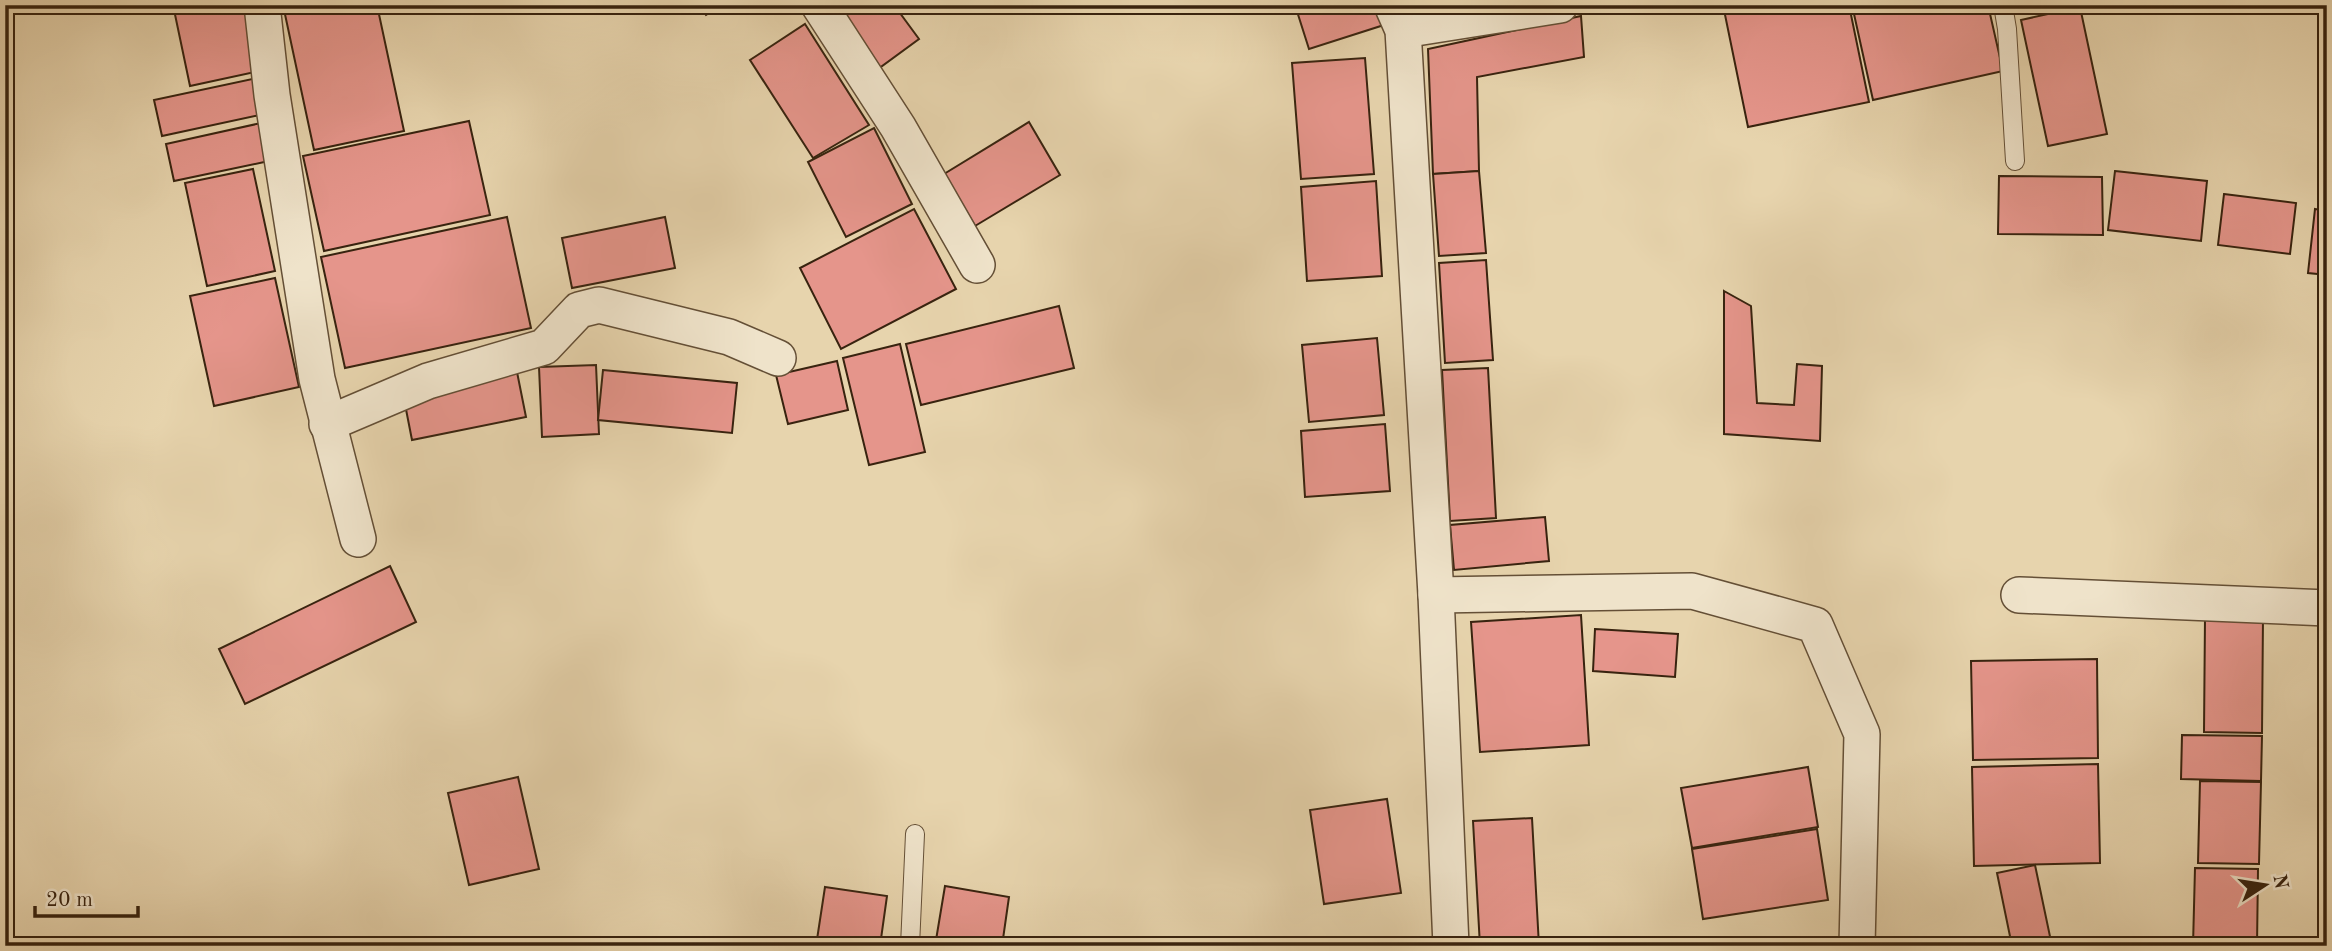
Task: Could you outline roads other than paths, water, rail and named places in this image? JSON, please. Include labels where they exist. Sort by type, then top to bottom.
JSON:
[{"type":"street","points":[[262,5],[274,108],[317,379],[358,539]]},
{"type":"street","points":[[819,5],[898,127],[977,265]]},
{"type":"street","points":[[1451,946],[1436,595],[1397,18],[1560,5]]},
{"type":"street","points":[[327,424],[428,381],[544,347],[579,310],[599,305],[729,337],[778,358]]},
{"type":"street","points":[[1436,595],[1692,591],[1815,625],[1862,734],[1857,946]]},
{"type":"street","points":[[2019,595],[2327,608]]},
{"type":"lane","points":[[2003,5],[2007,29],[2015,161]]},
{"type":"lane","points":[[910,946],[915,834]]}]
